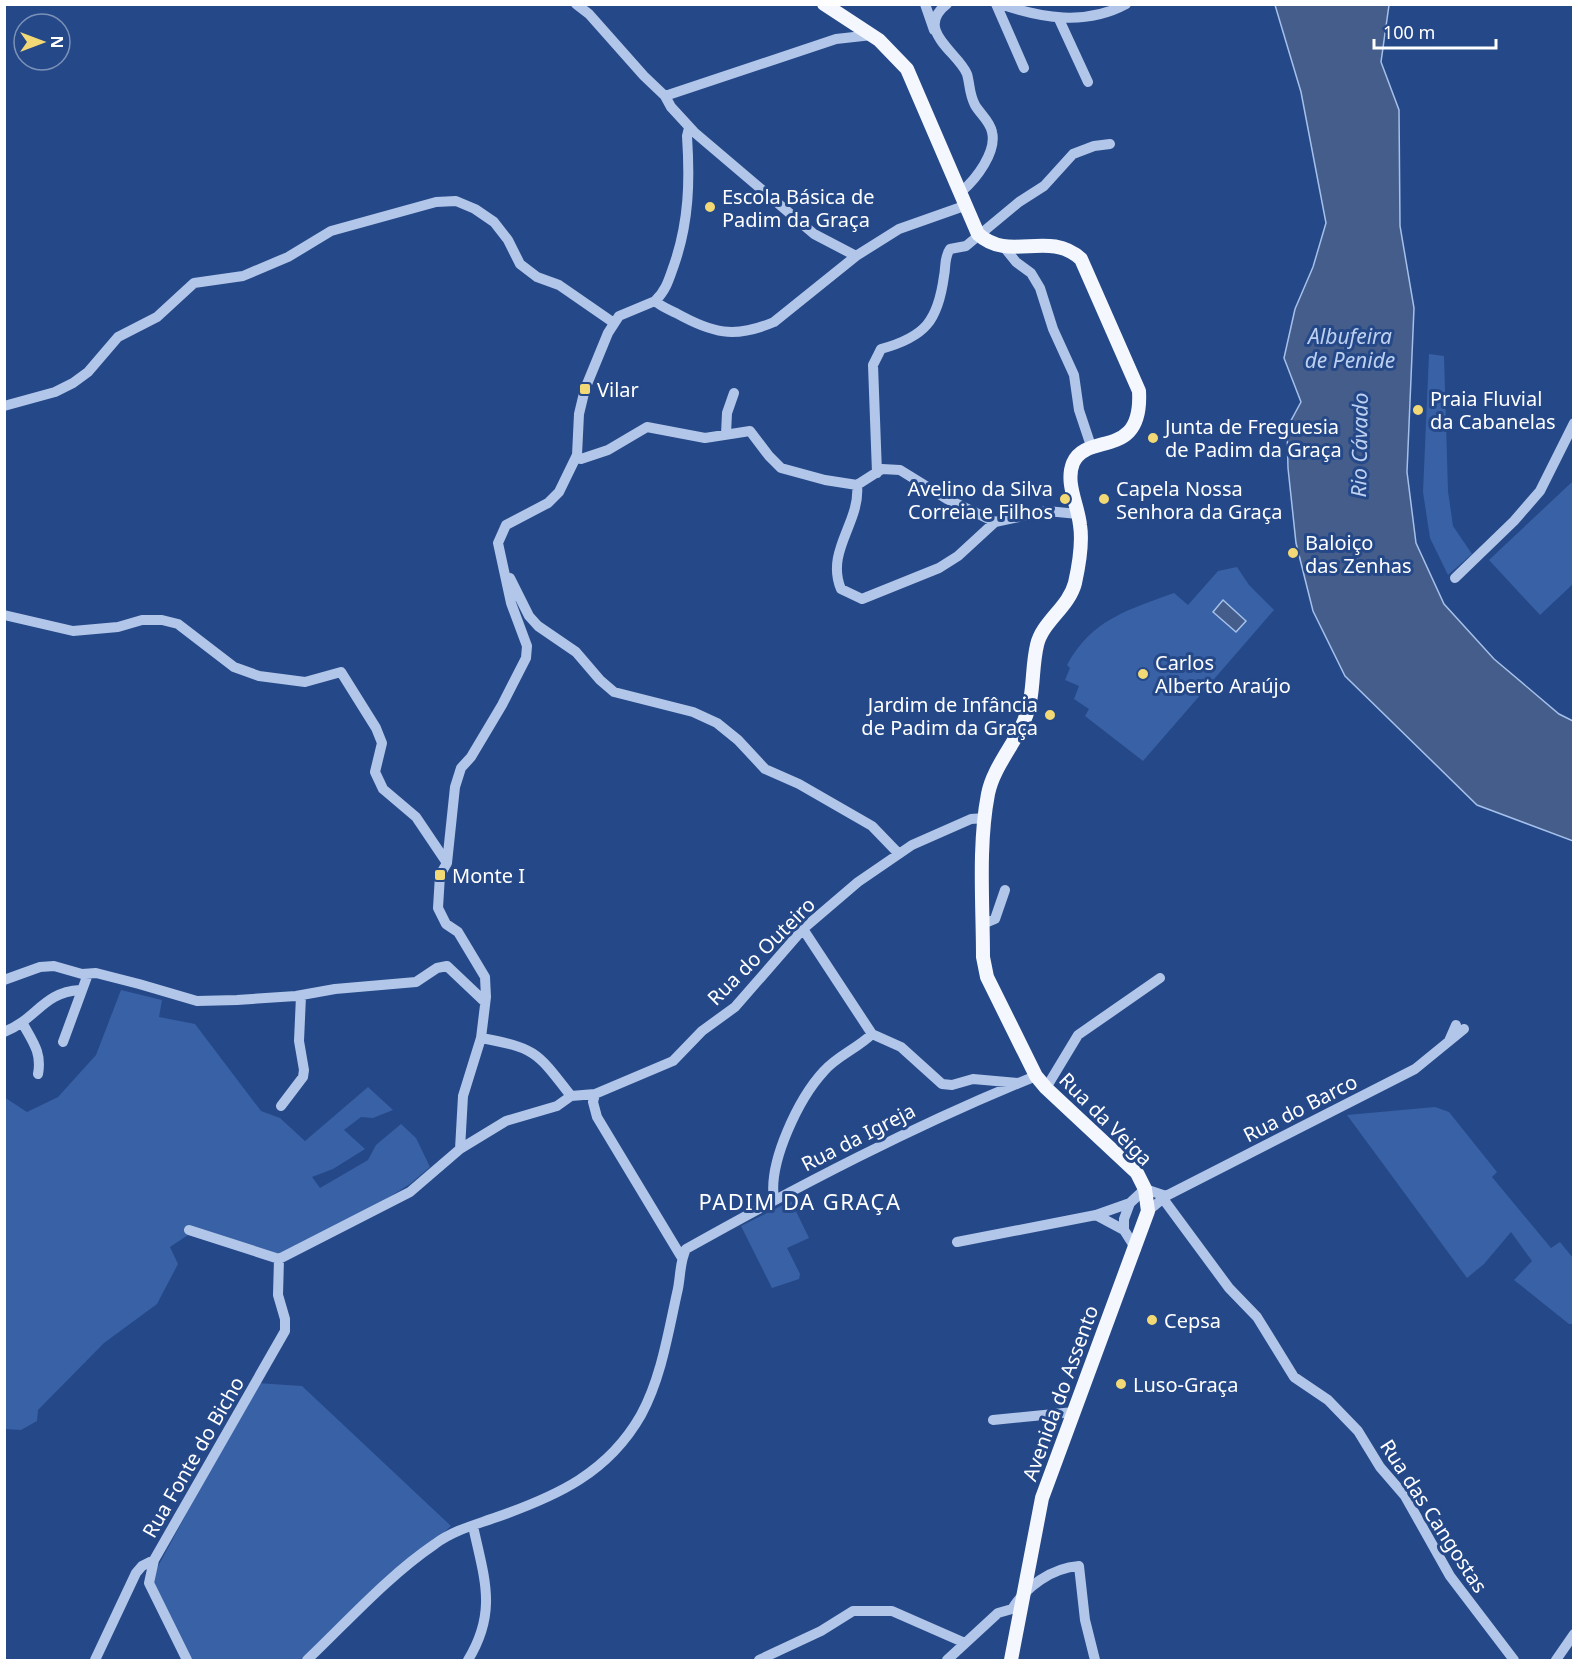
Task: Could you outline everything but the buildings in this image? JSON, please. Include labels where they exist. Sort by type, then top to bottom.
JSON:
[{"type":"main road","points":[[824,4],[872,36],[891,51],[907,69],[962,191],[978,234],[989,244],[1004,247],[1053,244],[1070,250],[1081,259],[1138,391],[1140,408],[1136,425],[1120,438],[1092,449]]},
{"type":"main road","name":"Rua da Veiga","points":[[1092,449],[1074,460],[1069,476],[1078,514],[1080,544],[1074,587],[1037,645],[1035,681],[1025,719],[989,791],[985,818],[983,957],[987,978],[1036,1076],[1137,1173],[1145,1189],[1148,1211]]},
{"type":"main road","name":"Avenida do Assento","points":[[1011,1660],[1042,1498],[1148,1211]]},
{"type":"street","points":[[576,4],[589,14],[644,76],[665,96],[689,128],[814,234],[856,256]]},
{"type":"street","points":[[925,4],[938,39],[962,64],[975,106],[992,131],[993,144],[984,164],[962,191]]},
{"type":"street","points":[[938,39],[936,23],[947,4]]},
{"type":"street","points":[[998,4],[1026,13],[1072,19],[1107,14],[1126,4]]},
{"type":"street","points":[[998,4],[1024,68]]},
{"type":"street","points":[[1058,17],[1088,82]]},
{"type":"street","points":[[665,96],[836,39],[872,36]]},
{"type":"street","points":[[460,1149],[462,1096],[481,1038],[485,1002],[484,977],[458,932],[446,924],[438,908],[440,875],[447,863],[455,787],[461,768],[471,757],[502,705],[526,658],[527,646],[511,603],[498,543],[501,531],[506,525],[548,503],[559,492],[577,455],[579,414],[585,389],[614,323],[619,316],[655,301],[664,292],[688,213],[687,136],[689,128]]},
{"type":"street","points":[[877,473],[873,365],[881,349],[909,341],[923,331],[933,318],[944,278],[946,254],[950,249],[966,246],[978,234],[1044,186],[1073,154],[1094,146],[1110,144]]},
{"type":"street","points":[[4,406],[55,392],[73,383],[88,372],[118,337],[157,317],[182,291],[194,283],[243,276],[288,257],[331,231],[436,202],[456,201],[475,209],[494,222],[508,240],[520,264],[537,277],[559,285],[614,323]]},
{"type":"street","points":[[655,301],[697,325],[715,331],[732,333],[758,329],[788,312],[856,256],[899,229],[947,215],[968,206]]},
{"type":"street","points":[[1004,247],[1016,262],[1031,273],[1040,288],[1053,329],[1074,375],[1079,410],[1092,449]]},
{"type":"street","points":[[726,434],[727,413],[734,393]]},
{"type":"street","points":[[1455,578],[1540,491],[1574,423]]},
{"type":"street","points":[[577,455],[581,459],[608,450],[647,427],[705,438],[750,431],[781,468],[825,480],[857,485],[882,469],[900,470],[947,500],[995,522]]},
{"type":"street","points":[[857,485],[856,507],[838,554],[837,579],[841,589],[862,598],[939,568],[958,556],[995,522],[1047,511],[1078,514]]},
{"type":"street","points":[[503,565],[529,616],[538,626],[576,652],[600,680],[614,692],[693,712],[717,723],[738,740],[765,769],[799,784],[872,826],[899,854]]},
{"type":"street","points":[[4,615],[73,631],[118,627],[142,620],[162,620],[178,624],[234,667],[259,676],[305,682],[341,672],[376,728],[382,743],[375,772],[382,789],[416,817],[447,863]]},
{"type":"street","name":"Rua do Outeiro","points":[[571,1096],[595,1094],[661,1067],[681,1055],[702,1030],[735,1007],[803,929],[858,882],[912,845],[971,819],[985,818]]},
{"type":"street","points":[[983,924],[995,919],[1005,890]]},
{"type":"street","points":[[803,929],[872,1034],[901,1047],[942,1084],[952,1085],[973,1079],[1019,1083]]},
{"type":"street","points":[[4,980],[40,967],[54,966],[139,984],[197,1001],[301,996],[335,989],[416,982],[437,968],[447,966],[485,1002]]},
{"type":"street","points":[[63,1042],[80,990],[88,974]]},
{"type":"street","points":[[1046,1088],[1078,1035],[1160,978]]},
{"type":"street","points":[[4,1032],[23,1024],[49,998],[80,990]]},
{"type":"street","points":[[280,1106],[303,1077],[299,1041],[301,996]]},
{"type":"street","points":[[23,1024],[38,1050],[38,1074]]},
{"type":"street","name":"Rua do Barco","points":[[1148,1211],[1165,1198],[1415,1069],[1447,1044],[1460,1027]]},
{"type":"street","points":[[774,1199],[772,1181],[782,1144],[816,1081],[825,1069],[855,1050],[872,1034]]},
{"type":"street","points":[[189,1230],[279,1259],[410,1191],[460,1149],[506,1121],[557,1106],[571,1096],[546,1064],[530,1050],[481,1038]]},
{"type":"street","name":"Rua da Igreja","points":[[682,1258],[686,1249],[774,1199],[945,1113],[1036,1076]]},
{"type":"street","points":[[308,1660],[329,1637],[426,1551],[461,1528],[529,1506],[596,1470],[612,1455],[641,1415],[658,1378],[678,1290],[682,1258],[597,1117],[593,1102],[595,1094]]},
{"type":"street","points":[[957,1242],[1096,1215],[1130,1203],[1145,1189],[1165,1198]]},
{"type":"street","name":"Rua das Cangostas","points":[[1165,1198],[1229,1288],[1257,1317],[1294,1377],[1328,1400],[1358,1431],[1380,1467],[1405,1496],[1450,1576],[1514,1660]]},
{"type":"street","points":[[1124,1230],[1124,1219],[1130,1203]]},
{"type":"street","points":[[1096,1215],[1124,1230],[1136,1248]]},
{"type":"street","name":"Rua Fonte do Bicho","points":[[95,1660],[136,1573],[142,1566],[154,1560],[285,1331],[285,1319],[278,1295],[279,1259]]},
{"type":"street","points":[[993,1420],[1074,1412]]},
{"type":"street","points":[[468,1660],[477,1645],[487,1613],[487,1585],[473,1526]]},
{"type":"street","points":[[154,1560],[149,1583],[187,1660]]},
{"type":"street","points":[[947,1660],[998,1613],[1012,1609],[1023,1592],[1052,1572],[1079,1566],[1085,1620],[1095,1660]]},
{"type":"street","points":[[759,1660],[821,1631],[853,1611],[892,1611],[965,1643]]},
{"type":"street","points":[[1556,1660],[1574,1634]]},
{"type":"shaded area","points":[[1429,354],[1444,356],[1448,491],[1453,526],[1472,554],[1448,575],[1430,538],[1423,492]]},
{"type":"shaded area","points":[[1573,481],[1573,584],[1540,615],[1489,560]]},
{"type":"shaded area","name":"Carlos Alberto Araújo","points":[[1237,567],[1249,585],[1274,610],[1143,761],[1085,716],[1089,709],[1074,699],[1079,686],[1065,680],[1070,668],[1067,665],[1088,637],[1113,618],[1174,593],[1188,605],[1218,571]]},
{"type":"shaded area","points":[[121,990],[162,1000],[159,1017],[195,1024],[261,1111],[280,1118],[305,1141],[368,1087],[393,1110],[373,1118],[361,1117],[344,1130],[365,1149],[333,1169],[312,1177],[320,1188],[368,1160],[376,1145],[401,1124],[416,1138],[430,1167],[410,1184],[378,1204],[280,1255],[252,1255],[188,1235],[170,1247],[178,1264],[157,1304],[104,1343],[38,1410],[37,1421],[21,1430],[5,1429],[4,1097],[27,1112],[58,1097],[96,1055]]},
{"type":"shaded area","points":[[1435,1107],[1449,1112],[1497,1172],[1492,1177],[1551,1248],[1560,1242],[1573,1258],[1573,1324],[1569,1324],[1514,1280],[1532,1261],[1511,1232],[1484,1264],[1467,1278],[1347,1115]]},
{"type":"shaded area","points":[[791,1201],[809,1238],[787,1248],[800,1274],[799,1279],[772,1288],[741,1226]]},
{"type":"shaded area","points":[[257,1383],[302,1386],[451,1526],[300,1660],[187,1660],[149,1583]]},
{"type":"water","name":"Albufeira de Penide","points":[[1275,5],[1389,5],[1381,62],[1399,110],[1400,226],[1414,308],[1407,472],[1416,543],[1444,604],[1494,659],[1559,714],[1573,721],[1573,841],[1477,805],[1345,676],[1313,611],[1296,543],[1288,468],[1287,428],[1301,402],[1284,358],[1295,309],[1313,267],[1326,223],[1301,92]]},
{"type":"water","points":[[1223,600],[1246,621],[1236,632],[1213,612]]},
{"type":"place","name":"Escola Básica de Padim da Graça","points":[[710,207]]},
{"type":"place","name":"Vilar","points":[[585,389]]},
{"type":"place","name":"Praia Fluvial da Cabanelas","points":[[1418,410]]},
{"type":"place","name":"Junta de Freguesia de Padim da Graça","points":[[1153,438]]},
{"type":"place","name":"Avelino da Silva Correia e Filhos","points":[[1065,499]]},
{"type":"place","name":"Capela Nossa Senhora da Graça","points":[[1104,499]]},
{"type":"place","name":"Baloiço das Zenhas","points":[[1293,553]]},
{"type":"place","name":"Carlos Alberto Araújo","points":[[1143,674]]},
{"type":"place","name":"Jardim de Infância de Padim da Graça","points":[[1050,715]]},
{"type":"place","name":"Monte I","points":[[440,875]]},
{"type":"place","name":"Cepsa","points":[[1152,1320]]},
{"type":"place","name":"Luso-Graça","points":[[1121,1384]]},
{"type":"district","name":"PADIM DA GRAÇA","points":[[800,1201]]},
{"type":"water label","name":"Rio Cávado","points":[[1359,445]]}]
